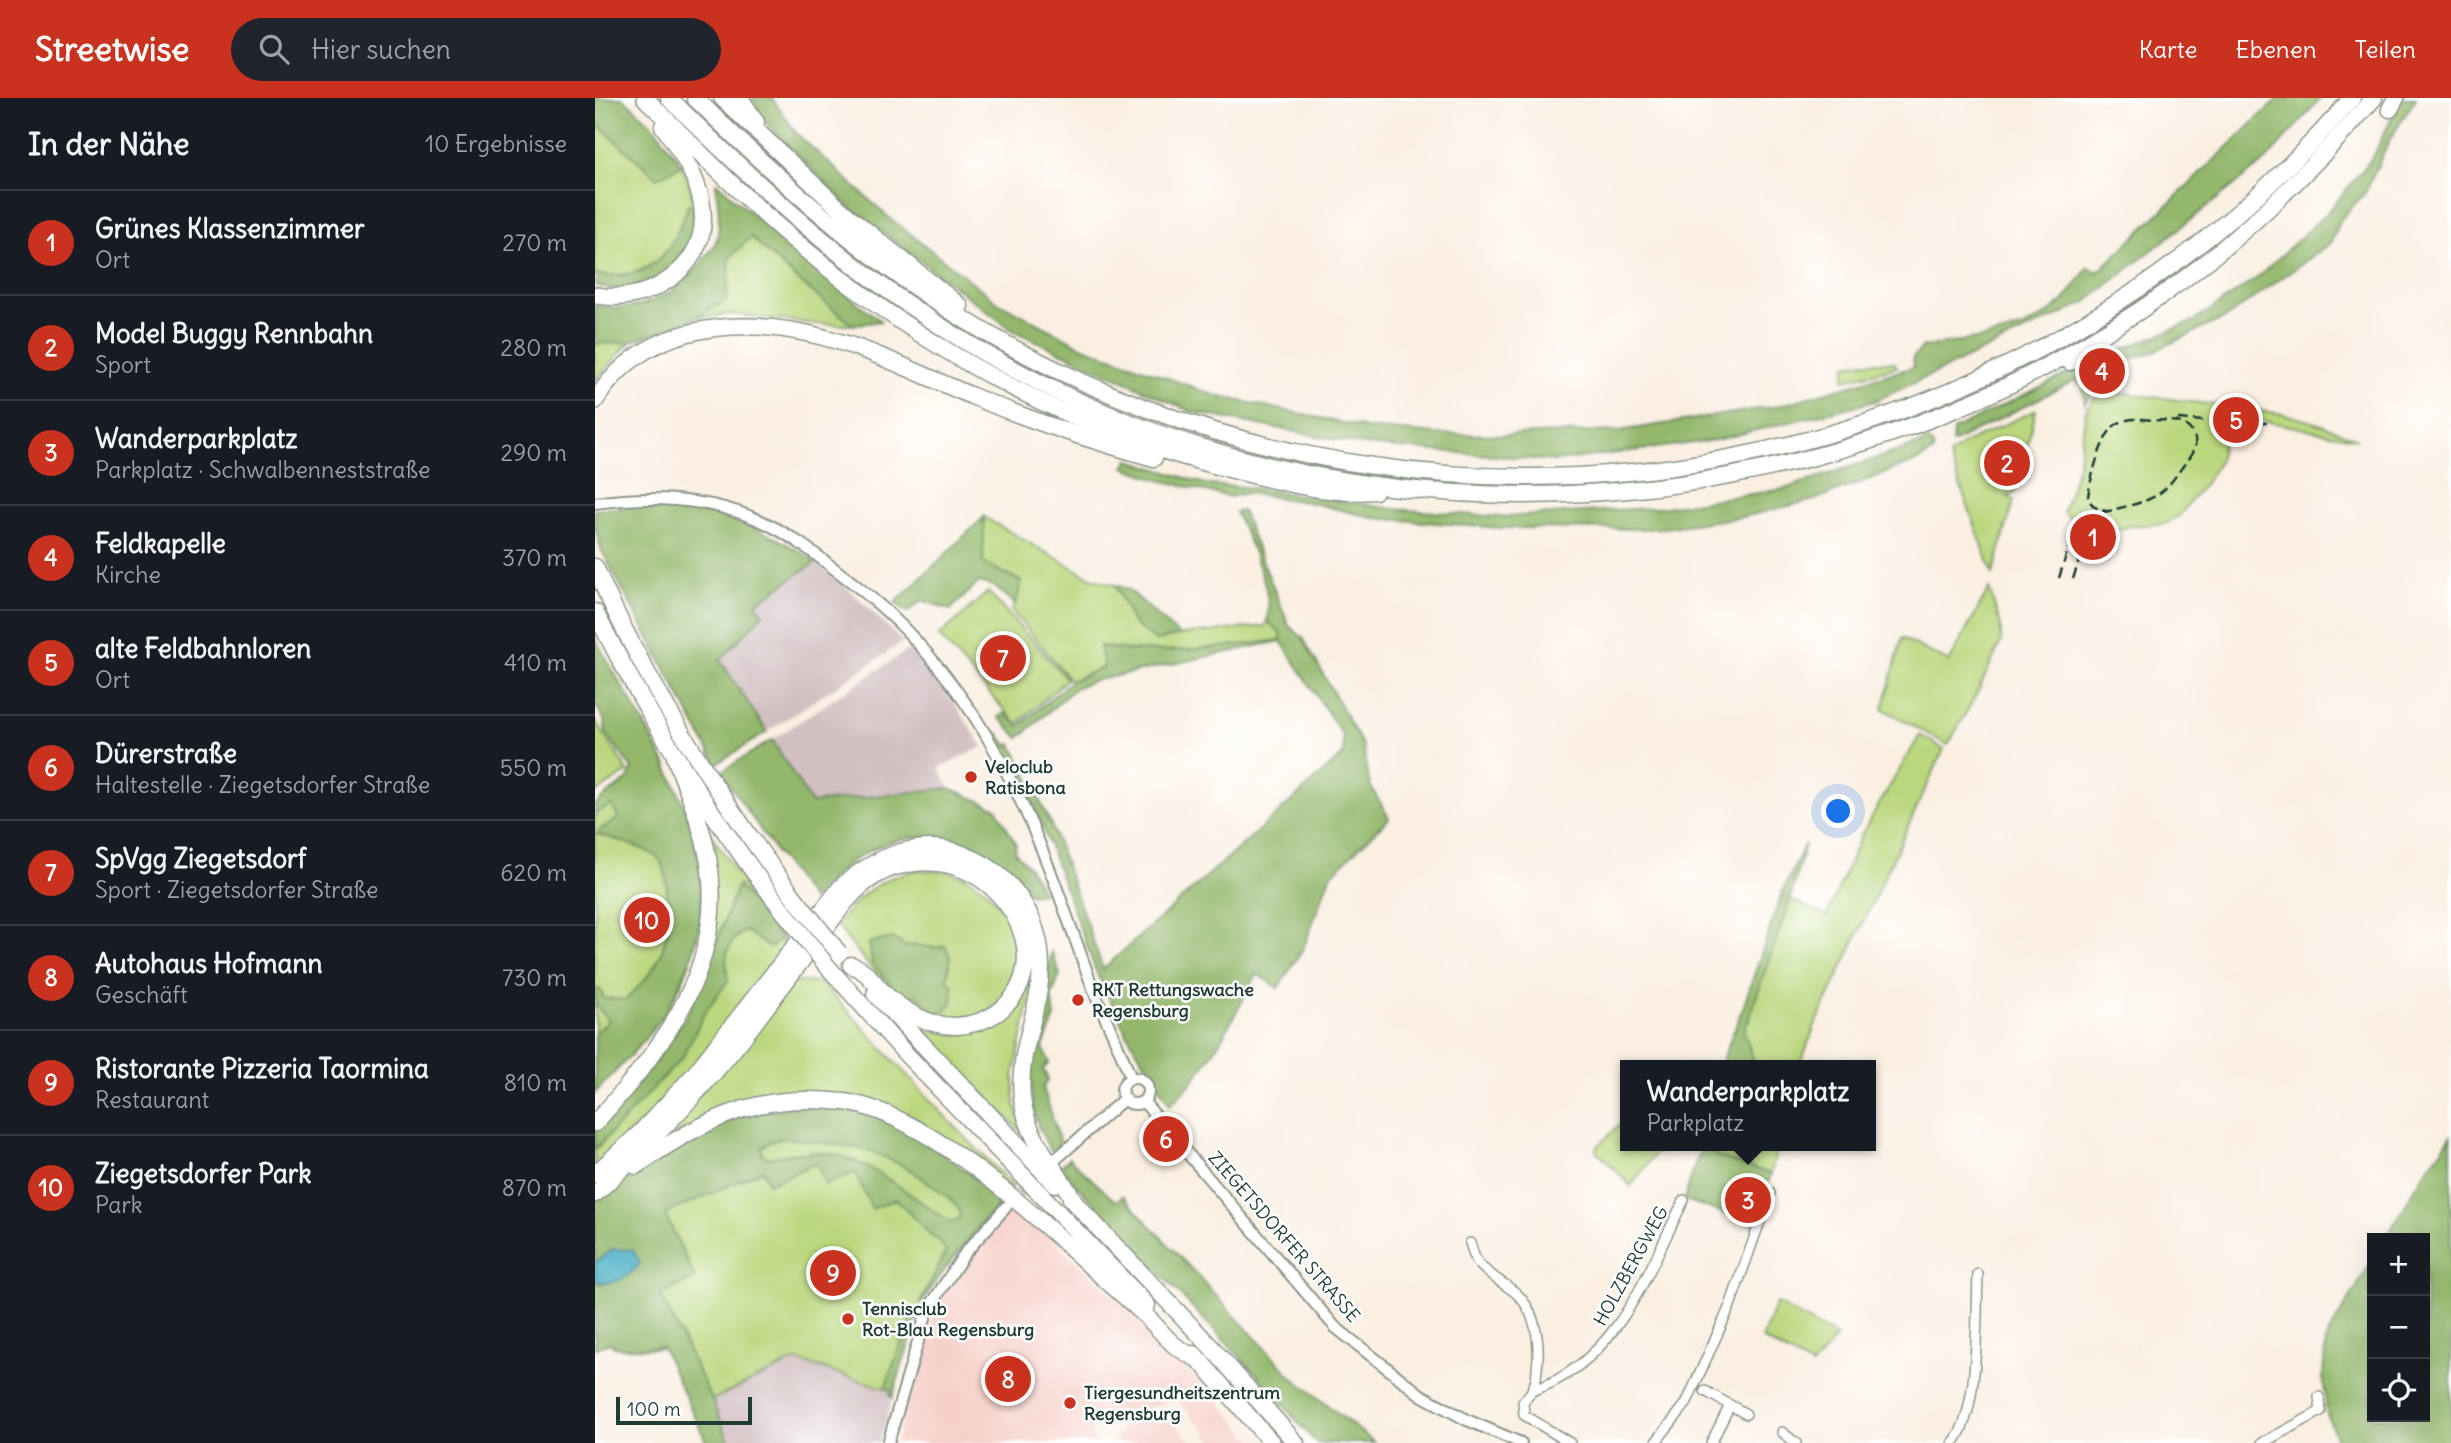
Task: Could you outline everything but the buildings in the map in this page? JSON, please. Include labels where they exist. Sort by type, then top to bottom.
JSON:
[{"type":"highway","points":[[595,295],[630,297],[651,291],[679,271],[691,257],[701,235],[701,202],[689,167],[660,122],[638,98]]},
{"type":"highway","points":[[645,98],[720,173],[808,252],[882,308],[953,355],[1043,403],[1129,439],[1263,477],[1346,492],[1405,489]]},
{"type":"highway","points":[[669,98],[764,191],[817,237],[910,307],[998,361],[1093,406],[1187,442],[1283,469],[1405,489],[1537,496],[1644,489],[1714,480],[1818,457],[1891,435],[2028,376],[2135,314],[2229,244],[2284,195],[2374,98]]},
{"type":"highway","points":[[695,98],[835,228],[906,281],[987,333],[1065,374],[1167,415],[1242,439],[1319,457],[1443,474],[1558,477],[1644,472],[1718,461],[1801,443],[1879,419],[1980,378],[2046,345],[2127,297],[2217,232],[2277,177],[2352,98]]},
{"type":"highway","points":[[722,98],[843,212],[963,309],[987,333]]},
{"type":"highway","points":[[740,98],[770,144]]},
{"type":"highway","points":[[595,401],[619,371],[637,355],[673,336],[708,328],[774,329],[802,333],[863,350],[972,396],[1088,440],[1186,466],[1226,474],[1263,477]]},
{"type":"highway","points":[[2028,376],[2102,351]]},
{"type":"highway","points":[[595,567],[633,647],[673,719],[716,788],[797,901],[912,1035],[1229,1366],[1296,1443]]},
{"type":"highway","points":[[595,612],[675,757],[722,829],[827,966],[905,1054],[1201,1361],[1272,1443]]},
{"type":"highway","points":[[595,1123],[622,1093],[670,1030],[698,975],[709,932],[711,884],[707,849],[675,757]]},
{"type":"highway","points":[[595,1174],[640,1133],[693,1076],[841,887],[864,867],[894,853],[939,849],[971,857],[995,871],[1014,889],[1032,918],[1042,967],[1022,1064],[1022,1099],[1031,1132],[1047,1161],[1063,1179],[1077,1206]]},
{"type":"highway","points":[[595,1194],[662,1130],[703,1085],[741,1040],[845,903],[876,876],[915,863],[939,863],[973,874],[1007,903],[1016,917],[1026,952],[1020,983],[1004,1007],[977,1023],[958,1026],[940,1025],[907,1011],[883,993],[864,969],[851,965]]},
{"type":"highway","points":[[595,1194],[669,1144],[716,1119],[759,1105],[778,1102],[845,1102],[906,1124],[979,1171],[1063,1241],[1175,1346],[1201,1361]]},
{"type":"street","points":[[595,503],[637,498],[682,499],[704,503],[760,521],[821,558],[857,586],[915,640],[962,701],[1016,791],[1131,1079]]},
{"type":"street","points":[[1131,1079],[1145,1083],[1147,1092],[1143,1101],[1133,1103],[1125,1098],[1122,1089],[1131,1079]]},
{"type":"street","points":[[1056,1159],[1125,1098]]},
{"type":"street","name":"ZIEGETSDORFER STRASSE","points":[[1143,1101],[1335,1327],[1421,1395],[1468,1420],[1521,1443]]},
{"type":"street","points":[[1655,1443],[1686,1404],[1730,1306],[1769,1193]]},
{"type":"street","name":"HOLZBERGWEG","points":[[1534,1390],[1571,1373],[1607,1341],[1622,1322],[1684,1200]]},
{"type":"street","points":[[888,1443],[927,1311],[965,1253],[1006,1206]]},
{"type":"street","points":[[1470,1243],[1477,1262],[1518,1295],[1528,1308],[1535,1325],[1538,1353],[1534,1390],[1523,1402],[1524,1415],[1570,1443]]},
{"type":"street","points":[[1953,1443],[1964,1428],[1972,1394],[1978,1274]]},
{"type":"street","points":[[1705,1391],[1746,1413]]},
{"type":"street","points":[[2262,1443],[2321,1412],[2319,1396]]},
{"type":"street","points":[[1711,1443],[1730,1405]]},
{"type":"street","points":[[1781,1432],[1796,1443]]},
{"type":"shaded area","points":[[816,562],[852,592],[903,642],[767,732],[720,660],[763,614],[756,603]]},
{"type":"shaded area","points":[[911,648],[956,706],[983,747],[939,768],[950,788],[811,803],[772,740]]},
{"type":"shaded area","points":[[1012,1209],[1044,1232],[1138,1318],[1211,1392],[1255,1443],[1215,1443],[1173,1395],[1160,1405],[1131,1414],[1116,1424],[1102,1415],[1091,1432],[1095,1443],[896,1443],[914,1372],[935,1309],[952,1277],[982,1239]]},
{"type":"shaded area","points":[[796,1360],[890,1390],[888,1398],[892,1401],[879,1443],[730,1443],[712,1400]]},
{"type":"shaded area","points":[[1154,1417],[1156,1422],[1167,1420],[1175,1424],[1193,1443],[1113,1443],[1122,1428]]},
{"type":"green space","points":[[595,98],[623,98],[653,125],[682,165],[657,178],[595,122]]},
{"type":"green space","points":[[752,98],[772,98],[797,134],[887,216],[999,303],[1081,346],[1217,396],[1367,428],[1437,434],[1506,435],[1619,431],[1778,406],[1914,367],[1913,357],[1923,347],[1997,335],[2031,323],[2062,302],[2088,267],[2098,272],[2279,98],[2321,98],[2266,160],[2085,303],[1875,401],[1716,440],[1557,461],[1364,445],[1192,412],[1012,330],[849,207],[766,123]]},
{"type":"green space","points":[[2401,98],[2416,98],[2390,139],[2365,193],[2341,219],[2331,243],[2227,317],[2148,354],[2116,363],[2112,379],[2085,375],[1952,443],[1953,430],[2097,359],[2194,321],[2257,278],[2329,211],[2373,157]]},
{"type":"green space","points":[[595,122],[682,165],[691,189],[694,205],[688,206],[675,238],[666,251],[645,269],[631,274],[595,274]]},
{"type":"green space","points":[[716,182],[811,267],[881,321],[853,325],[751,237],[730,257],[727,300],[695,318],[630,342],[595,344],[595,305],[626,307],[656,299],[682,283],[710,251],[716,242],[719,228]]},
{"type":"green space","points":[[688,205],[694,205],[691,238],[685,251],[665,273],[638,286],[609,288],[595,285],[595,274],[631,273],[645,269],[657,261],[675,238]]},
{"type":"green space","points":[[751,237],[853,325],[817,324],[732,314],[695,318],[727,300],[730,257]]},
{"type":"green space","points":[[630,342],[595,381],[595,344]]},
{"type":"green space","points":[[1894,362],[1897,367],[1844,380],[1846,365]]},
{"type":"green space","points":[[2085,375],[2112,379],[2111,384],[2093,393],[2085,403],[2083,386],[2077,382]]},
{"type":"green space","points":[[2109,391],[2284,414],[2357,439],[2228,414],[2213,418],[2223,440],[2219,461],[2180,515],[2165,524],[2129,526],[2103,536],[2100,543],[2084,537],[2085,532],[2069,527],[2072,517],[2063,512],[2078,466],[2086,410],[2093,400]]},
{"type":"green space","points":[[2036,410],[2015,493],[2008,497],[2014,500],[1993,574],[1949,455],[1965,443]]},
{"type":"green space","points":[[1928,441],[1933,445],[1934,452],[1917,461],[1814,500],[1743,517],[1657,529],[1501,528],[1373,518],[1313,503],[1246,493],[1230,497],[1159,480],[1124,467],[1129,460],[1208,485],[1245,487],[1395,509],[1502,517],[1666,507],[1784,489]]},
{"type":"green space","points":[[643,505],[690,509],[734,520],[775,537],[816,562],[756,603],[763,614],[720,660],[767,732],[716,764],[602,551],[595,527],[595,510]]},
{"type":"green space","points":[[1242,511],[1289,626],[1303,638],[1363,746],[1370,785],[1389,818],[1330,876],[1303,949],[1278,988],[1257,974],[1208,1060],[1170,1105],[1126,1032],[1097,974],[1036,810],[995,735],[998,733],[1008,746],[1012,744],[1050,822],[1103,969],[1343,755],[1343,736],[1281,641],[1092,681],[1075,688],[1019,738],[999,717],[1004,713],[1019,726],[1071,681],[1104,667],[1100,646],[1167,651],[1281,640],[1281,634],[1267,621],[1264,581],[1235,512]]},
{"type":"green space","points":[[984,517],[1091,578],[1115,585],[1134,624],[1156,641],[1179,635],[1265,626],[1267,621],[1281,634],[1281,641],[1168,651],[1101,646],[1105,667],[1071,681],[1012,611],[1022,582],[983,563]]},
{"type":"green space","points":[[984,517],[983,563],[1022,582],[1015,604],[994,586],[979,582],[950,610],[922,600],[908,612],[895,603]]},
{"type":"green space","points":[[1115,585],[1128,589],[1179,635],[1156,641],[1134,624]]},
{"type":"green space","points":[[1989,589],[2001,626],[2001,642],[1948,745],[1883,709],[1902,638],[1949,662]]},
{"type":"green space","points":[[988,592],[1067,679],[1017,724],[939,636]]},
{"type":"green space","points":[[595,638],[663,760],[682,802],[695,844],[701,888],[698,933],[674,998],[652,1031],[595,1093],[595,1033],[609,1021],[595,1004],[595,991],[600,989],[604,998],[625,1000],[638,988],[662,951],[666,938],[668,907],[665,873],[658,858],[639,848],[597,834],[619,818],[611,805],[595,814],[595,804],[628,779],[632,769],[606,733],[604,719],[595,704]]},
{"type":"green space","points":[[595,720],[628,772],[595,793]]},
{"type":"green space","points":[[1920,735],[1944,749],[1814,1028],[1802,1060],[1753,1060],[1744,1032],[1790,899],[1827,916],[1861,835]]},
{"type":"green space","points":[[772,740],[811,803],[950,788],[996,808],[1016,844],[1015,852],[1029,867],[1043,893],[1031,895],[1015,876],[977,849],[955,841],[910,838],[887,844],[857,858],[812,900],[721,772]]},
{"type":"green space","points":[[665,762],[683,805],[696,849],[702,895],[699,929],[690,963],[668,1008],[643,1041],[595,1093],[595,805]]},
{"type":"green space","points":[[710,833],[788,946],[676,1088],[595,1167],[595,1131],[662,1052],[703,983],[710,954]]},
{"type":"green space","points":[[1805,844],[1790,899],[1744,1032],[1753,1060],[1723,1060],[1744,1005],[1781,895]]},
{"type":"green space","points":[[915,870],[948,871],[966,877],[985,889],[1008,915],[1017,936],[1019,956],[1016,975],[1008,994],[977,1018],[953,1022],[931,1018],[887,988],[836,925],[870,890],[890,878]]},
{"type":"green space","points":[[738,885],[781,939],[770,948],[746,931],[733,940],[726,959],[728,981],[705,1012],[683,1057],[595,1150],[595,1131],[660,1054],[691,1006]]},
{"type":"green space","points":[[893,938],[906,947],[945,946],[951,958],[947,979],[953,986],[952,1002],[945,1012],[935,1014],[917,995],[901,996],[872,964],[869,943]]},
{"type":"green space","points":[[1052,952],[1060,975],[1051,998],[1055,1017],[1043,1047],[1049,1062],[1043,1069],[1048,1080],[1043,1087],[1060,1143],[1051,1151],[1034,1112],[1031,1076]]},
{"type":"green space","points":[[1032,953],[1035,974],[1014,1076],[1015,1103],[1024,1135],[922,1029],[960,1035],[985,1028],[1006,1015]]},
{"type":"green space","points":[[796,982],[821,982],[1014,1187],[1011,1189],[845,1095],[791,1093],[758,1098],[666,1138],[664,1136],[790,985]]},
{"type":"green space","points":[[788,1107],[829,1107],[865,1114],[928,1144],[1002,1201],[959,1250],[922,1303],[946,1251],[940,1241],[931,1236],[896,1199],[872,1209],[855,1172],[826,1185],[816,1163],[769,1184],[763,1170],[665,1214],[695,1278],[661,1295],[730,1443],[707,1443],[662,1347],[618,1348],[610,1343],[595,1348],[595,1281],[604,1284],[613,1249],[595,1263],[595,1202],[687,1141],[738,1117]],"holes":[[[784,1138],[865,1150],[900,1164],[949,1198],[958,1208],[960,1217],[949,1222],[893,1182],[847,1158],[816,1152],[768,1158],[762,1153],[762,1147]]]},
{"type":"green space","points":[[1620,1124],[1620,1151],[1657,1151],[1631,1186],[1595,1149]]},
{"type":"green space","points":[[715,1127],[927,1144],[973,1176],[1003,1203],[955,1257],[946,1251],[916,1312],[893,1389],[796,1360],[712,1400],[687,1349],[618,1348],[610,1343],[595,1348],[595,1202],[625,1180]]},
{"type":"green space","points":[[2451,1136],[2451,1443],[2338,1443],[2327,1414],[2323,1375],[2326,1338],[2367,1269],[2367,1422],[2430,1422],[2430,1233],[2389,1233],[2420,1180]]},
{"type":"green space","points":[[1701,1151],[1719,1151],[1716,1156],[1771,1174],[1757,1224],[1684,1200]]},
{"type":"green space","points":[[1718,1151],[1777,1151],[1771,1174],[1715,1156]]},
{"type":"green space","points":[[1069,1158],[1115,1201],[1123,1196],[1292,1377],[1375,1443],[1316,1443],[1258,1376],[1074,1183],[1061,1166]]},
{"type":"green space","points":[[1776,1303],[1837,1337],[1812,1366],[1762,1339]]},
{"type":"green space","points":[[912,1313],[918,1315],[892,1398],[889,1396],[891,1390],[885,1388]]},
{"type":"water","points":[[613,1249],[633,1250],[640,1263],[620,1280],[608,1283],[595,1281],[595,1263]]},
{"type":"tunnel","points":[[1010,1202],[1047,1168]]},
{"type":"railway","points":[[2076,527],[2092,516],[2103,513],[2114,510],[2136,504],[2164,489],[2194,450],[2195,440],[2189,428],[2175,422],[2135,419],[2121,422],[2112,429],[2106,436],[2098,457],[2088,497],[2099,509],[2106,511],[2111,511],[2115,511]]},
{"type":"railway","points":[[2178,419],[2204,421]]},
{"type":"railway","points":[[2218,420],[2267,423]]},
{"type":"railway","points":[[2059,578],[2078,518]]},
{"type":"railway","points":[[2073,579],[2078,564],[2078,535]]},
{"type":"place","name":"Feldkapelle","points":[[2102,371]]},
{"type":"place","name":"alte Feldbahnloren","points":[[2236,420]]},
{"type":"place","name":"Model Buggy Rennbahn","points":[[2007,463]]},
{"type":"place","name":"Grünes Klassenzimmer","points":[[2093,537]]},
{"type":"place","name":"SpVgg Ziegetsdorf","points":[[1003,658]]},
{"type":"place","name":"Veloclub Ratisbona","points":[[971,777]]},
{"type":"place","name":"Ziegetsdorfer Park","points":[[647,920]]},
{"type":"place","name":"RKT Rettungswache Regensburg","points":[[1078,1000]]},
{"type":"place","name":"Dürerstraße","points":[[1166,1139]]},
{"type":"place","name":"Wanderparkplatz","points":[[1748,1200]]},
{"type":"place","name":"Ristorante Pizzeria Taormina","points":[[833,1273]]},
{"type":"place","name":"Tennisclub Rot-Blau Regensburg","points":[[848,1319]]},
{"type":"place","name":"Autohaus Hofmann","points":[[1008,1379]]},
{"type":"place","name":"Tiergesundheitszentrum Regensburg","points":[[1070,1403]]}]
